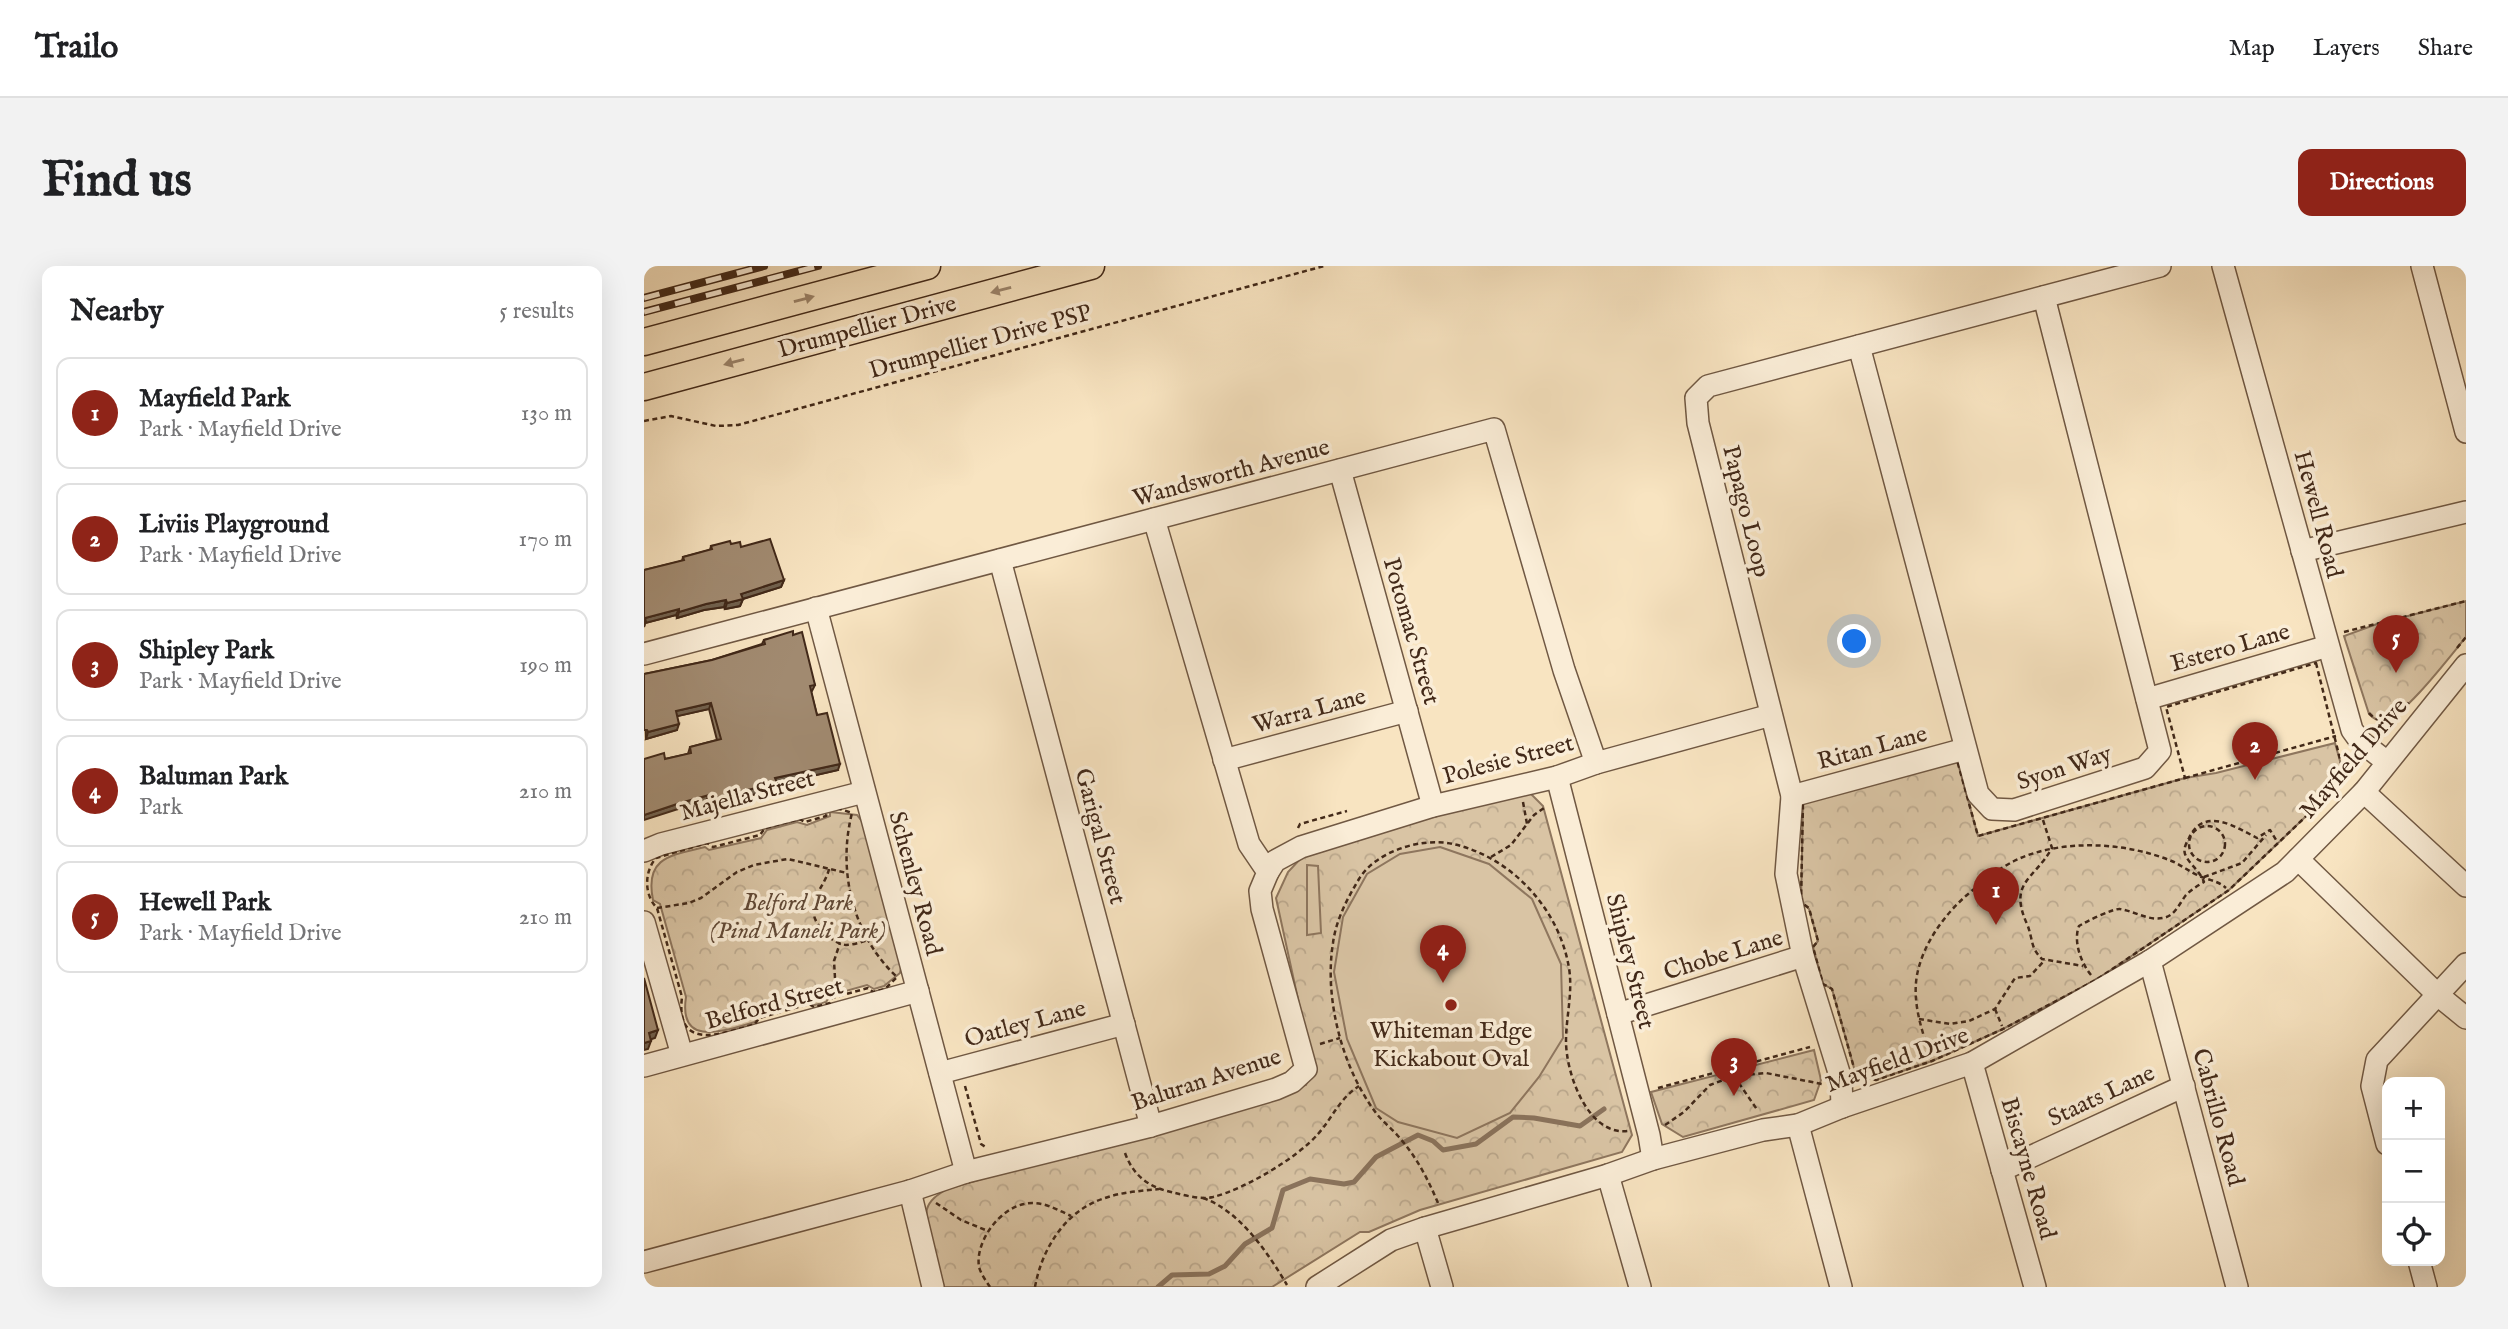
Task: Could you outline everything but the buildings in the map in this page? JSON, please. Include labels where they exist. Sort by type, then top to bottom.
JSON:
[{"type":"main road","name":"Drumpellier Drive","points":[[644,342],[927,266]]},
{"type":"main road","name":"Drumpellier Drive","points":[[644,387],[1091,266]]},
{"type":"street","name":"Papago Loop","points":[[1842,1107],[1848,1077],[1803,957],[1786,874],[1792,796],[1698,423],[1696,398],[1708,386],[2160,266]]},
{"type":"street","name":"Hewell Road","points":[[2224,266],[2302,551],[2335,639],[2344,733],[2360,741],[2387,762]]},
{"type":"street","points":[[2422,266],[2466,432]]},
{"type":"street","name":"Syon Way","points":[[1859,345],[1978,794],[1992,809],[2014,810],[2145,768],[2160,751],[2044,297]]},
{"type":"street","name":"Wandsworth Avenue","points":[[644,654],[1494,429],[1564,670],[1597,763]]},
{"type":"street","name":"Potomac Street","points":[[1339,470],[1433,806]]},
{"type":"street","points":[[2302,551],[2466,512]]},
{"type":"street","points":[[1154,519],[1249,844],[1268,873]]},
{"type":"street","name":"Garigal Street","points":[[1000,560],[1151,1126]]},
{"type":"street","name":"Schenley Road","points":[[816,608],[966,1172]]},
{"type":"street","name":"Estero Lane","points":[[2147,699],[2335,639]]},
{"type":"street","name":"Mayfield Drive","points":[[1317,1287],[1391,1240],[1425,1228],[1608,1175],[1653,1159],[1763,1130],[1798,1125],[1842,1107],[1972,1063],[2150,961],[2286,872],[2364,792],[2462,656]]},
{"type":"street","name":"Warra Lane","points":[[1224,760],[1407,711]]},
{"type":"street","name":"Polesie Street","points":[[1268,873],[1275,861],[1301,847],[1433,806],[1557,777],[1597,763],[1771,715]]},
{"type":"street","name":"Ritan Lane","points":[[1792,796],[1965,749]]},
{"type":"street","name":"Shipley Street","points":[[1557,777],[1653,1159]]},
{"type":"street","name":"Majella Street","points":[[644,851],[661,844],[864,792]]},
{"type":"street","points":[[2364,792],[2466,886]]},
{"type":"street","points":[[2298,859],[2439,996],[2466,1018]]},
{"type":"street","name":"Baluran Avenue","points":[[644,1262],[910,1191],[966,1172],[1151,1126],[1292,1082],[1306,1069],[1262,909],[1260,891],[1268,873]]},
{"type":"street","points":[[651,915],[682,1055]]},
{"type":"street","name":"Chobe Lane","points":[[1618,1014],[1803,957]]},
{"type":"street","name":"Cabrillo Road","points":[[2150,961],[2237,1287]]},
{"type":"street","points":[[2386,1140],[2372,1086],[2377,1060],[2466,964]]},
{"type":"street","name":"Belford Street","points":[[644,1066],[918,991]]},
{"type":"street","name":"Oatley Lane","points":[[940,1073],[1124,1024]]},
{"type":"street","name":"Biscayne Road","points":[[1972,1063],[2035,1287]]},
{"type":"street","name":"Staats Lane","points":[[2002,1170],[2184,1086]]},
{"type":"street","points":[[1798,1125],[1841,1287]]},
{"type":"street","points":[[1608,1175],[1640,1287]]},
{"type":"street","points":[[910,1191],[933,1287]]},
{"type":"street","points":[[1425,1228],[1442,1287]]},
{"type":"street","points":[[2420,1266],[2426,1287]]},
{"type":"path","name":"Drumpellier Drive PSP","points":[[644,421],[671,416],[716,426],[738,425],[1324,266]]},
{"type":"path","points":[[2335,639],[2466,601]]},
{"type":"path","points":[[2462,656],[2466,638]]},
{"type":"path","points":[[1660,1129],[1684,1112],[1710,1085],[1734,1076],[1766,1073],[1825,1085],[1848,1077],[1876,1080],[1932,1061],[2003,1029],[2096,980],[2229,891],[2345,779],[2344,733],[2316,663],[2166,707],[2185,778]]},
{"type":"path","points":[[2365,702],[2374,719],[2384,721],[2404,709],[2413,699]]},
{"type":"path","points":[[1848,1077],[1832,989],[1823,984],[1813,947],[1818,941],[1809,908],[1801,902],[1803,802],[1957,760],[1978,836],[2344,733]]},
{"type":"path","points":[[1523,800],[1527,826]]},
{"type":"path","points":[[1491,857],[1511,845],[1539,810],[1563,801]]},
{"type":"path","points":[[837,808],[852,813],[847,833],[847,873],[858,920],[868,940],[897,977],[885,989],[873,992],[868,988],[836,996],[830,1003],[814,1007],[809,1004],[759,1017],[755,1024],[709,1037],[696,1034],[687,1027],[681,1010],[682,998],[651,915],[645,878],[650,864],[656,858],[707,843],[713,847],[760,835],[765,828],[799,819],[806,822],[827,816],[828,810],[837,808]]},
{"type":"path","points":[[1292,834],[1300,824],[1352,810]]},
{"type":"path","points":[[2042,818],[2052,848]]},
{"type":"path","points":[[2083,966],[2077,933],[2079,926],[2114,909],[2122,909],[2139,916],[2165,918],[2173,913],[2192,889],[2204,882],[2185,854],[2185,848],[2191,834],[2207,820],[2216,820],[2241,829],[2257,838],[2270,830]]},
{"type":"path","points":[[2204,825],[2216,828],[2224,836],[2225,849],[2218,859],[2212,862],[2195,858],[2189,848],[2192,834],[2204,825]]},
{"type":"path","points":[[2270,830],[2278,843]]},
{"type":"path","points":[[2202,877],[2242,863],[2270,830]]},
{"type":"path","points":[[1441,1210],[1421,1166],[1376,1112],[1349,1067],[1340,1038],[1331,972],[1333,942],[1342,911],[1361,876],[1377,861],[1410,845],[1450,844],[1491,857],[1524,883],[1545,908],[1566,955],[1570,983],[1566,1041],[1578,1091],[1598,1122],[1612,1130],[1637,1130]]},
{"type":"path","points":[[1932,1061],[1919,1019],[1915,992],[1924,950],[1942,921],[1961,900],[1994,873],[2017,860],[2052,848],[2093,845],[2130,848],[2174,862],[2213,880],[2229,891]]},
{"type":"path","points":[[2052,848],[2024,881],[2019,895],[2022,918],[2026,923],[2031,944],[2039,956],[2046,960],[2083,966],[2096,980]]},
{"type":"path","points":[[651,915],[669,905],[681,905],[701,898],[737,872],[754,865],[788,859],[847,873]]},
{"type":"path","points":[[829,869],[813,910],[816,922],[822,931],[840,943],[853,944],[868,940]]},
{"type":"path","points":[[836,996],[834,961],[840,943]]},
{"type":"path","points":[[1919,1019],[1960,1024],[1995,1009],[2015,978],[2030,976],[2046,960]]},
{"type":"path","points":[[1995,1009],[2003,1029]]},
{"type":"path","points":[[1312,1046],[1340,1038]]},
{"type":"path","points":[[1638,1093],[1819,1044]]},
{"type":"path","points":[[966,1066],[969,1077],[964,1083],[981,1144],[992,1151]]},
{"type":"path","points":[[1734,1076],[1757,1109],[1763,1130]]},
{"type":"path","points":[[1201,1198],[1212,1197],[1239,1186],[1292,1156],[1317,1135],[1340,1102],[1359,1086]]},
{"type":"path","points":[[1124,1148],[1136,1174],[1159,1189],[1201,1198],[1220,1207],[1259,1245],[1287,1285]]},
{"type":"path","points":[[1035,1287],[1045,1252],[1071,1216],[1105,1198],[1159,1189]]},
{"type":"path","points":[[932,1201],[961,1220],[988,1231]]},
{"type":"path","points":[[990,1287],[979,1268],[980,1254],[988,1231],[1010,1210],[1022,1204],[1045,1205],[1071,1216]]},
{"type":"green space","points":[[2466,601],[2466,637],[2403,709],[2384,721],[2372,717],[2344,636],[2377,624]]},
{"type":"green space","points":[[2335,743],[2345,779],[2229,890],[2096,980],[2003,1029],[1932,1061],[1876,1080],[1856,1075],[1832,989],[1823,984],[1813,947],[1818,941],[1809,909],[1801,902],[1803,802],[1957,760],[1978,836],[2185,778],[2216,773]]},
{"type":"green space","points":[[1525,788],[1543,806],[1632,1135],[1622,1152],[1420,1210],[1369,1232],[1360,1232],[1272,1287],[944,1287],[926,1216],[930,1202],[947,1189],[1306,1085],[1313,1068],[1276,898],[1288,872],[1303,856]]},
{"type":"green space","name":"Belford Park (Pind Maneli Park)","points":[[830,812],[857,815],[864,824],[902,963],[900,973],[884,986],[874,989],[867,985],[831,995],[826,1002],[815,1005],[806,1001],[758,1015],[755,1022],[731,1029],[707,1032],[697,1030],[689,1024],[685,1013],[686,997],[660,904],[653,900],[651,885],[657,866],[682,852],[705,847],[709,850],[761,838],[767,830],[797,822],[807,825],[830,816]]},
{"type":"green space","name":"Whiteman Edge Kickabout Oval","points":[[1440,847],[1489,864],[1532,899],[1561,964],[1563,1038],[1539,1077],[1510,1113],[1457,1138],[1398,1122],[1376,1108],[1347,1039],[1334,972],[1343,917],[1367,874],[1400,854]]},
{"type":"green space","points":[[1307,865],[1318,866],[1321,933],[1307,935]]},
{"type":"green space","points":[[1814,1050],[1821,1080],[1814,1100],[1683,1137],[1662,1124],[1651,1092]]},
{"type":"waterway","points":[[1158,1287],[1172,1275],[1209,1274],[1225,1266],[1245,1244],[1272,1228],[1283,1190],[1310,1179],[1344,1184],[1354,1182],[1376,1157],[1418,1135],[1433,1141],[1443,1150],[1476,1144],[1513,1117],[1580,1126],[1604,1109]]},
{"type":"railway","points":[[644,298],[764,266]]},
{"type":"railway","points":[[644,312],[818,266]]},
{"type":"place","name":"Hewell Park","points":[[2396,673]]},
{"type":"place","name":"Liviis Playground","points":[[2255,780]]},
{"type":"place","name":"Mayfield Park","points":[[1996,925]]},
{"type":"place","name":"Baluman Park","points":[[1443,983]]},
{"type":"place","name":"Whiteman Edge Kickabout Oval","points":[[1451,1005]]},
{"type":"place","name":"Shipley Park","points":[[1734,1096]]}]
